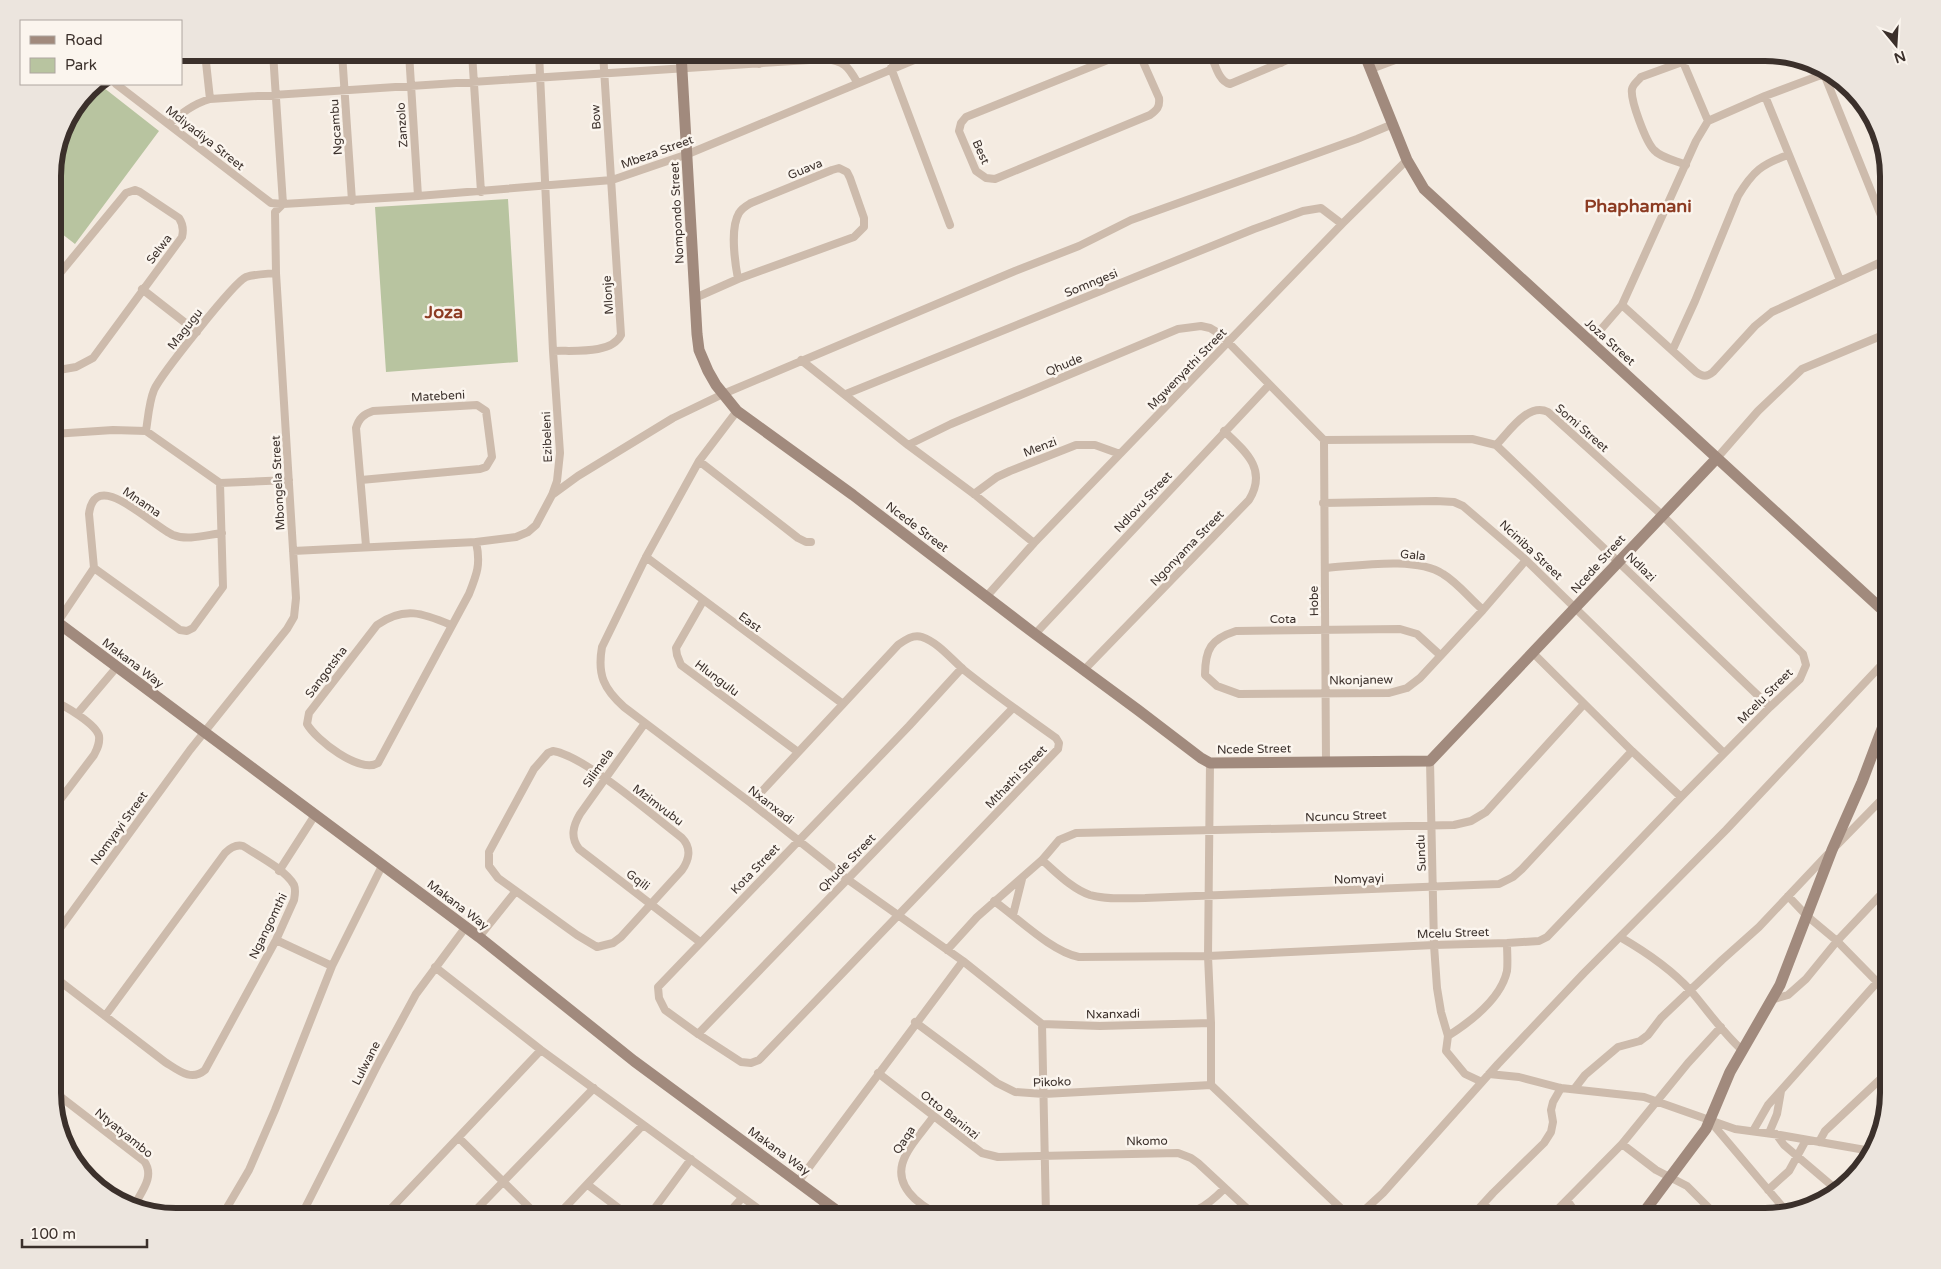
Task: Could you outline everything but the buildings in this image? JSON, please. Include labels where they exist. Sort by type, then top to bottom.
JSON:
[{"type":"street","points":[[206,61],[210,99]]},
{"type":"street","points":[[275,61],[283,204]]},
{"type":"street","name":"Ngcambu","points":[[343,61],[352,201]]},
{"type":"street","name":"Zanzolo","points":[[409,61],[418,196]]},
{"type":"street","points":[[473,61],[481,192]]},
{"type":"street","name":"Ezibeleni","points":[[293,550],[476,542],[516,537],[528,532],[536,525],[552,496],[558,481],[560,453],[539,61]]},
{"type":"street","name":"Bow","points":[[603,61],[612,180]]},
{"type":"street","name":"Nompondo Street","points":[[682,61],[699,350],[708,371]]},
{"type":"street","points":[[169,124],[199,102],[210,99],[784,61]]},
{"type":"street","points":[[838,61],[848,68],[857,82]]},
{"type":"street","points":[[891,61],[892,68],[950,225]]},
{"type":"street","name":"Mbeza Street","points":[[283,204],[481,192],[612,180],[688,154],[909,61]]},
{"type":"street","name":"Best","points":[[1103,61],[966,117],[961,123],[960,131],[976,172],[986,178],[995,178],[1150,115],[1160,105],[1159,98],[1143,61]]},
{"type":"street","points":[[1214,61],[1226,83],[1230,84],[1281,62]]},
{"type":"street","name":"Joza Street","points":[[1368,61],[1407,160],[1417,179],[1432,197],[1880,608]]},
{"type":"street","points":[[1371,69],[1391,61]]},
{"type":"street","points":[[1686,165],[1654,150],[1632,99],[1633,85],[1641,77],[1682,62],[1708,121]]},
{"type":"street","points":[[1590,342],[1622,305],[1701,130],[1708,121],[1765,96],[1820,76]]},
{"type":"street","points":[[1830,82],[1880,212]]},
{"type":"street","name":"Mdiyadiya Street","points":[[117,85],[271,203],[283,204]]},
{"type":"street","points":[[1765,96],[1840,280]]},
{"type":"street","points":[[552,496],[578,476],[673,418],[723,394],[1015,270],[1084,244],[1131,220],[1357,139],[1393,124]]},
{"type":"street","points":[[1673,350],[1742,190],[1751,175],[1760,167],[1788,155]]},
{"type":"street","name":"Mgwenyathi Street","points":[[987,596],[1034,543],[1342,224],[1407,160]]},
{"type":"street","name":"Guava","points":[[695,298],[738,279],[854,237],[860,233],[864,227],[864,218],[846,172],[839,168],[832,170],[751,203],[740,211],[734,246],[738,279]]},
{"type":"street","name":"Mlonje","points":[[553,351],[602,349],[618,342],[621,335],[612,180]]},
{"type":"street","name":"Selwa","points":[[61,270],[120,199],[126,193],[135,190],[179,218],[184,229],[182,237],[93,358],[76,367],[61,370]]},
{"type":"street","name":"Mbongela Street","points":[[204,732],[294,617],[296,598],[276,274],[275,212],[283,204]]},
{"type":"street","name":"Somngesi","points":[[846,394],[1254,229],[1303,211],[1321,208],[1342,224]]},
{"type":"street","points":[[1622,305],[1696,372],[1707,376],[1772,312],[1880,262]]},
{"type":"street","name":"Magugu","points":[[146,431],[154,390],[159,380],[236,283],[245,277],[276,274]]},
{"type":"street","points":[[142,289],[198,332]]},
{"type":"street","name":"Qhude","points":[[908,445],[951,424],[1178,329],[1201,326],[1210,328],[1228,342]]},
{"type":"street","points":[[1717,458],[1758,411],[1802,369],[1880,336]]},
{"type":"street","points":[[1228,342],[1324,440],[1472,439],[1496,445]]},
{"type":"street","points":[[801,360],[1034,543]]},
{"type":"street","name":"Ncede Street","points":[[708,371],[737,411],[854,495],[1035,634],[1210,763],[1430,761],[1534,654],[1618,561],[1717,458]]},
{"type":"street","name":"Ndlovu Street","points":[[1035,634],[1269,385]]},
{"type":"street","name":"Matebeni","points":[[361,480],[486,467],[492,457],[486,411],[476,405],[373,410],[358,420],[356,428],[366,546]]},
{"type":"street","name":"Somi Street","points":[[1496,445],[1524,417],[1534,410],[1543,410],[1555,417],[1662,515],[1803,654],[1806,660]]},
{"type":"street","name":"Nxanxadi","points":[[737,411],[699,461],[646,557],[602,647],[600,661],[604,682],[612,697],[847,879],[963,961],[1042,1024],[1100,1026],[1211,1022]]},
{"type":"street","points":[[61,434],[113,430],[146,431],[220,483],[289,480]]},
{"type":"street","name":"Ngonyama Street","points":[[1084,670],[1249,500],[1257,480],[1253,464],[1243,449],[1224,431]]},
{"type":"street","name":"Hobe","points":[[1324,440],[1326,762]]},
{"type":"street","name":"Menzi","points":[[974,494],[1004,474],[1076,445],[1095,445],[1120,454]]},
{"type":"street","name":"Ndlazi","points":[[1496,445],[1770,707]]},
{"type":"street","points":[[699,461],[798,538],[811,542]]},
{"type":"street","points":[[61,613],[94,568],[180,630],[193,628],[223,587],[220,483]]},
{"type":"street","name":"Mnama","points":[[94,568],[88,514],[93,499],[101,495],[111,495],[122,501],[162,529],[174,535],[195,537],[222,533]]},
{"type":"street","name":"Nciniba Street","points":[[1324,503],[1436,501],[1454,502],[1470,510],[1526,560],[1724,753]]},
{"type":"street","name":"Sangotsha","points":[[451,624],[425,614],[403,613],[390,616],[377,625],[309,713],[307,724],[311,731],[359,765],[368,766],[378,763],[451,624],[469,594],[478,570],[479,556],[476,542]]},
{"type":"street","name":"East","points":[[646,557],[842,704]]},
{"type":"street","name":"Nkonjanew","points":[[1205,675],[1217,686],[1239,694],[1389,693],[1407,688],[1420,678],[1526,560]]},
{"type":"street","name":"Gala","points":[[1325,568],[1395,564],[1432,568],[1444,574],[1483,610]]},
{"type":"street","name":"Hlungulu","points":[[703,601],[676,648],[676,655],[681,665],[798,752]]},
{"type":"street","name":"Makana Way","points":[[61,626],[479,938],[634,1061],[833,1208]]},
{"type":"street","name":"Cota","points":[[1205,675],[1205,661],[1208,650],[1216,639],[1225,634],[1247,630],[1386,628],[1409,630],[1425,640],[1440,655]]},
{"type":"street","name":"Mthathi Street","points":[[751,803],[898,645],[912,637],[924,638],[943,650],[962,668],[1013,708],[1056,738],[1059,743],[1058,749],[759,1060]]},
{"type":"street","points":[[1534,654],[1681,797]]},
{"type":"street","name":"Mcelu Street","points":[[994,901],[1057,948],[1073,956],[1208,956],[1528,942],[1547,937],[1724,753],[1800,679],[1805,671],[1806,660]]},
{"type":"street","points":[[1366,1208],[1489,1074],[1726,830],[1880,666]]},
{"type":"street","points":[[78,714],[116,668]]},
{"type":"street","name":"Kota Street","points":[[759,1060],[751,1063],[741,1062],[698,1034],[666,1010],[659,998],[658,987],[909,726],[962,668]]},
{"type":"street","name":"Ncuncu Street","points":[[1042,860],[1059,840],[1076,832],[1210,831],[1464,824],[1480,817],[1492,806],[1584,704]]},
{"type":"street","points":[[61,705],[78,714],[97,732],[99,746],[61,798]]},
{"type":"street","name":"Qhude Street","points":[[698,1034],[1013,708]]},
{"type":"street","name":"Silimela","points":[[573,828],[604,778],[645,723]]},
{"type":"street","name":"Nomyayi Street","points":[[61,927],[204,732]]},
{"type":"street","points":[[1647,1208],[1706,1129],[1730,1072],[1780,985],[1832,850],[1862,782],[1880,734]]},
{"type":"street","name":"Mzimvubu","points":[[553,751],[568,755],[604,778],[682,838],[687,845],[688,858],[686,864],[613,944],[597,947],[577,935],[516,891],[491,870],[488,856],[541,759],[553,751]]},
{"type":"street","name":"Nomyayi","points":[[1042,860],[1066,880],[1090,895],[1118,898],[1499,884],[1513,877],[1537,854],[1632,751]]},
{"type":"street","name":"Sundu","points":[[1430,761],[1434,945],[1438,988],[1448,1036],[1446,1051],[1465,1074],[1482,1082]]},
{"type":"street","points":[[1210,763],[1208,956],[1211,1085],[1341,1208]]},
{"type":"street","points":[[1575,1088],[1585,1075],[1618,1047],[1640,1041],[1648,1036],[1661,1018],[1759,927],[1880,801]]},
{"type":"street","points":[[279,871],[315,815]]},
{"type":"street","name":"Gqili","points":[[573,828],[575,844],[579,849],[700,942]]},
{"type":"street","name":"Ngangomthi","points":[[61,982],[105,1016],[165,1062],[184,1074],[197,1075],[205,1070],[276,940],[296,893],[292,882],[244,846],[235,846],[224,853],[105,1016]]},
{"type":"street","points":[[947,950],[977,917],[1042,860]]},
{"type":"street","points":[[227,1208],[249,1170],[332,966],[382,866]]},
{"type":"street","points":[[1013,915],[1022,879]]},
{"type":"street","points":[[479,938],[516,891]]},
{"type":"street","points":[[1788,896],[1806,916],[1837,942],[1880,985]]},
{"type":"street","points":[[1771,1000],[1788,995],[1806,979],[1880,896]]},
{"type":"street","name":"Lulwane","points":[[306,1208],[392,1037],[416,994],[434,967],[465,928]]},
{"type":"street","points":[[1620,937],[1643,950],[1690,990],[1742,1050]]},
{"type":"street","points":[[276,940],[332,966]]},
{"type":"street","points":[[1448,1036],[1475,1015],[1499,990],[1507,969],[1508,943]]},
{"type":"street","points":[[798,1182],[915,1022],[963,961]]},
{"type":"street","points":[[434,967],[541,1050],[756,1208]]},
{"type":"street","points":[[1753,1131],[1768,1105],[1880,979]]},
{"type":"street","name":"Pikoko","points":[[915,1022],[1007,1090],[1027,1094],[1044,1094],[1211,1085]]},
{"type":"street","points":[[1042,1024],[1046,1208]]},
{"type":"street","points":[[1559,1208],[1622,1144],[1688,1063],[1721,1027]]},
{"type":"street","points":[[392,1208],[541,1050]]},
{"type":"street","name":"Otto Baninzi","points":[[878,1073],[982,1153],[998,1157],[1045,1155]]},
{"type":"street","points":[[1489,1074],[1519,1077],[1561,1088],[1575,1088],[1644,1097],[1735,1129],[1864,1151]]},
{"type":"street","points":[[1819,1142],[1825,1131],[1880,1079]]},
{"type":"street","points":[[478,1208],[594,1088]]},
{"type":"street","points":[[1479,1208],[1544,1143],[1551,1132],[1553,1102],[1561,1088]]},
{"type":"street","points":[[1773,1134],[1781,1091]]},
{"type":"street","name":"Ntyatyambo","points":[[61,1098],[144,1161],[148,1167],[147,1180],[137,1201]]},
{"type":"street","name":"Qaqa","points":[[926,1208],[902,1182],[900,1172],[906,1157],[933,1117]]},
{"type":"street","points":[[1710,1121],[1782,1207]]},
{"type":"street","points":[[565,1208],[643,1125]]},
{"type":"street","points":[[1773,1134],[1832,1186]]},
{"type":"street","points":[[459,1138],[530,1208]]},
{"type":"street","points":[[1768,1190],[1789,1171],[1806,1140]]},
{"type":"street","points":[[1622,1144],[1656,1170],[1687,1186],[1708,1208]]},
{"type":"street","name":"Nkomo","points":[[1045,1155],[1178,1152],[1198,1163],[1246,1208]]},
{"type":"street","points":[[655,1208],[691,1159]]},
{"type":"street","points":[[588,1185],[618,1208]]},
{"type":"street","points":[[1201,1208],[1224,1189]]},
{"type":"street","points":[[733,1208],[742,1198]]},
{"type":"street","points":[[1567,1200],[1572,1208]]},
{"type":"street","points":[[1483,1204],[1488,1208]]},
{"type":"green space","points":[[103,87],[159,131],[75,244],[61,233],[62,161],[65,146],[73,125],[85,106]]},
{"type":"green space","points":[[508,199],[518,362],[386,372],[375,207]]},
{"type":"district","name":"Phaphamani","points":[[1638,206]]},
{"type":"district","name":"Joza","points":[[444,312]]}]
